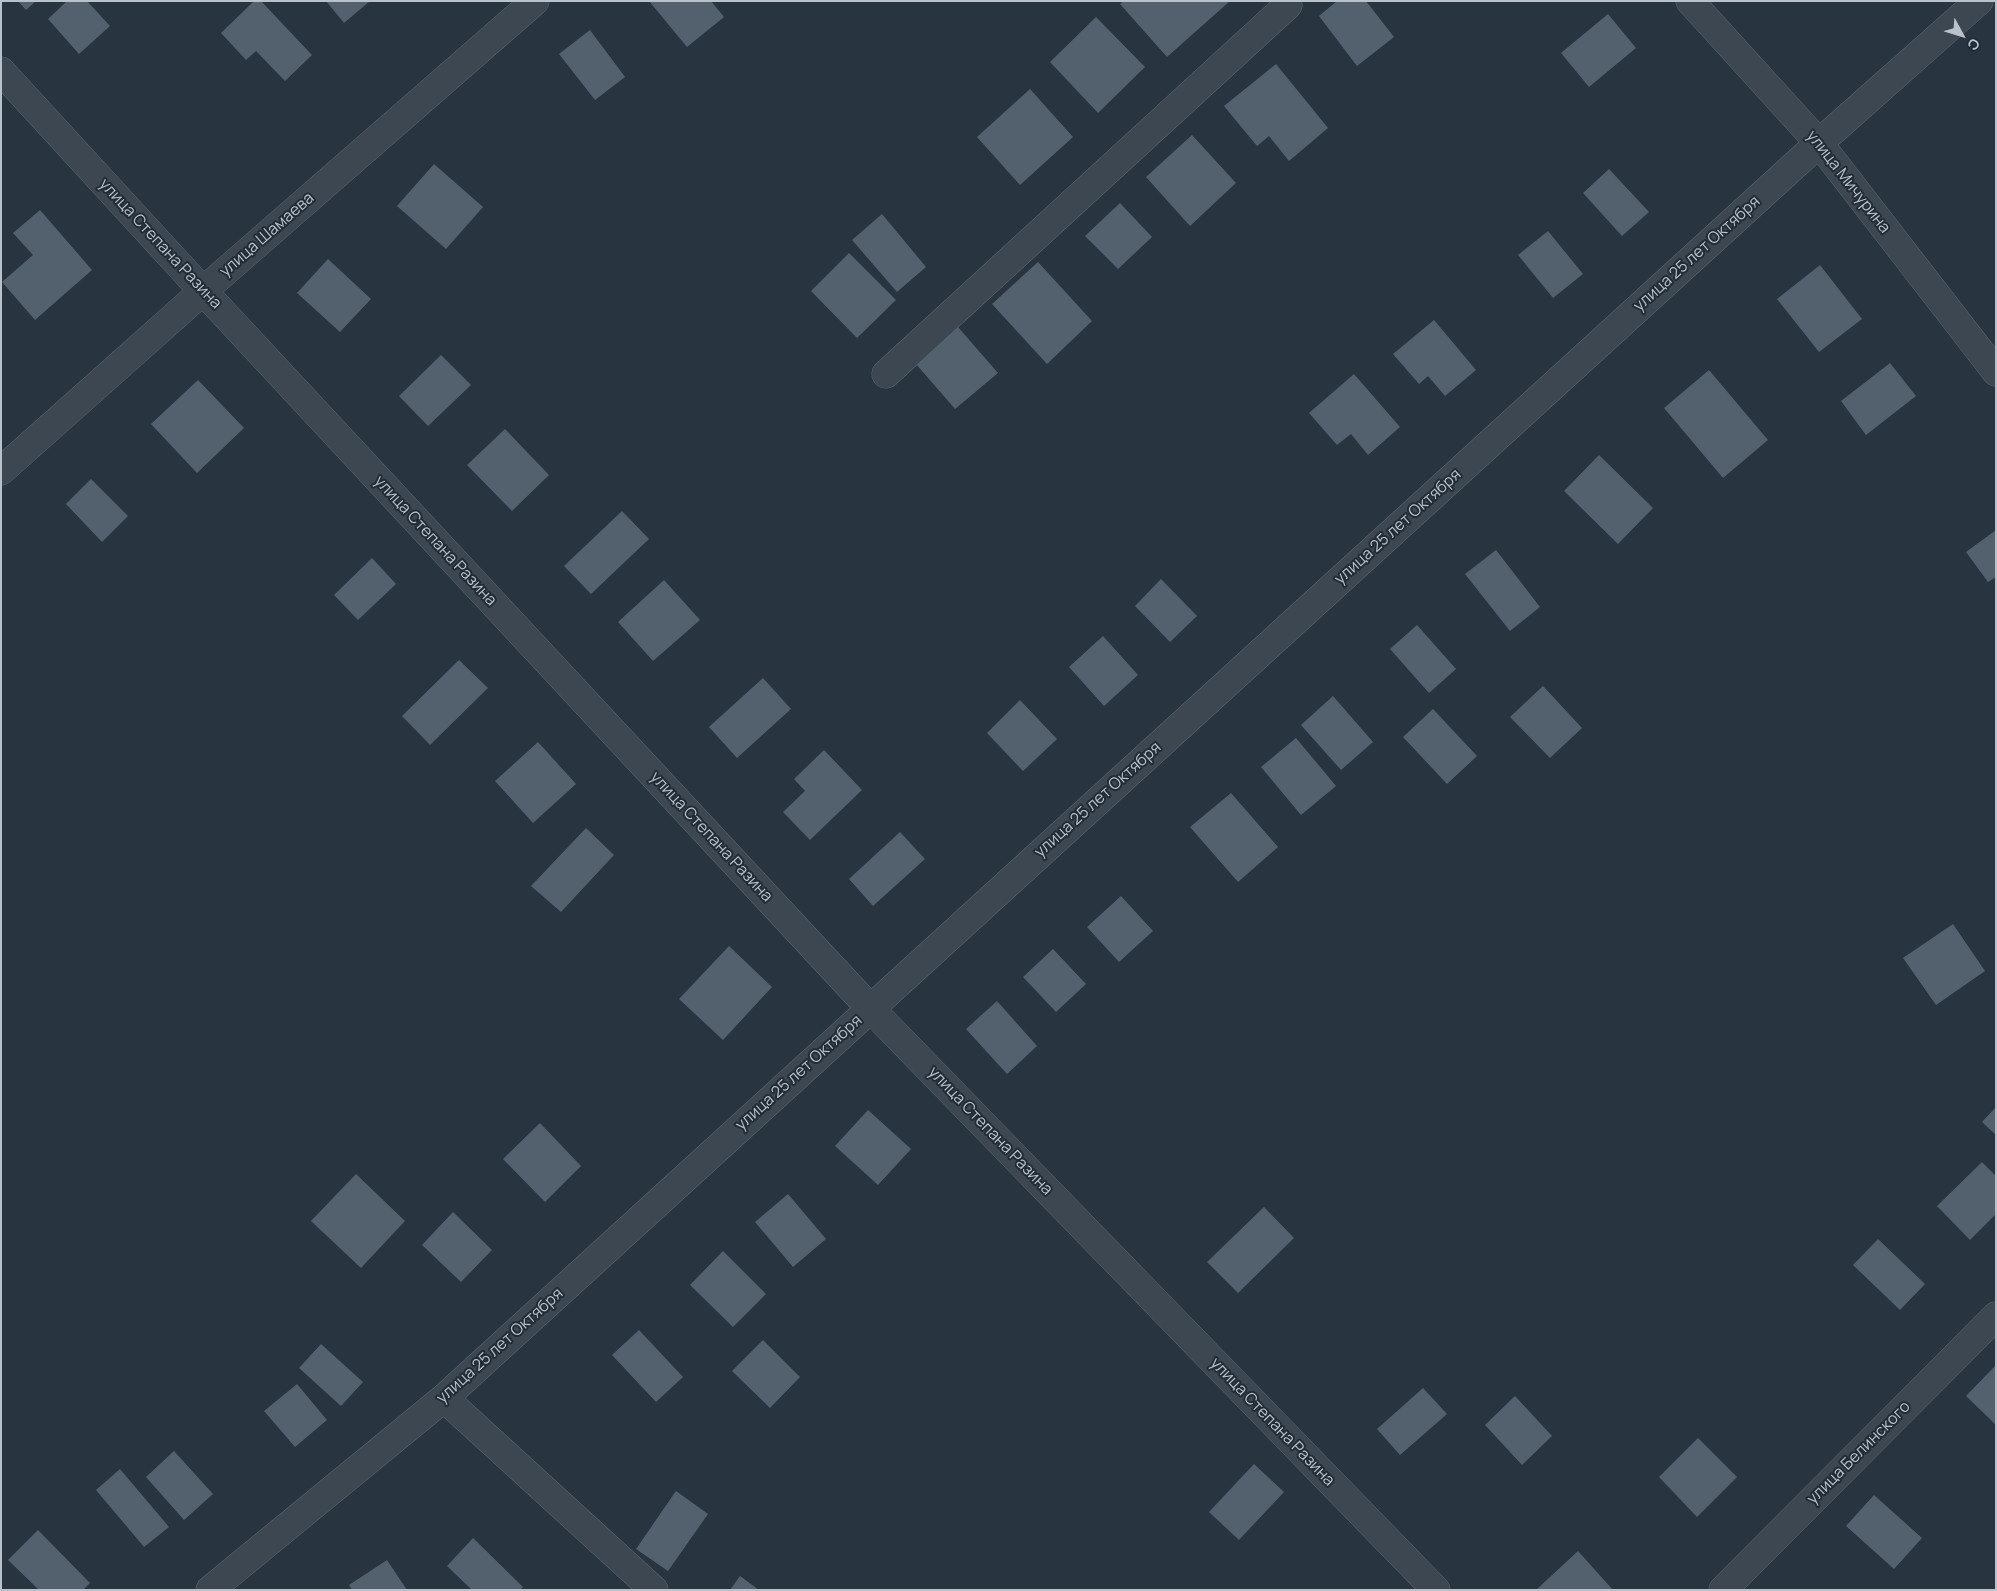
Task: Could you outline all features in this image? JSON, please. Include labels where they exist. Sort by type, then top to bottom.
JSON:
[{"type":"street","name":"улица Шамаева","points":[[1,470],[535,1]]},
{"type":"street","points":[[886,374],[1288,5],[1285,1]]},
{"type":"street","name":"улица Мичурина","points":[[1690,1],[1819,142],[1996,372]]},
{"type":"street","name":"улица 25 лет Октября","points":[[210,1590],[444,1398],[1819,142],[1979,1]]},
{"type":"street","name":"улица Степана Разина","points":[[1,71],[870,1008],[1436,1590]]},
{"type":"street","name":"улица Белинского","points":[[1723,1590],[1996,1316]]},
{"type":"street","points":[[444,1398],[654,1590]]},
{"type":"building","points":[[18,1],[36,1],[26,10]]},
{"type":"building","points":[[67,1],[87,1],[110,26],[79,54],[48,19]]},
{"type":"building","points":[[254,1],[261,1],[312,55],[285,81],[256,51],[246,60],[221,33]]},
{"type":"building","points":[[326,1],[370,1],[344,23]]},
{"type":"building","points":[[649,1],[711,1],[724,17],[687,47]]},
{"type":"building","points":[[1123,1],[1230,1],[1167,57],[1120,4]]},
{"type":"building","points":[[1337,1],[1366,1],[1394,37],[1357,66],[1319,16]]},
{"type":"building","points":[[1608,14],[1636,48],[1589,87],[1561,53]]},
{"type":"building","points":[[1096,17],[1145,67],[1098,113],[1050,62]]},
{"type":"building","points":[[590,30],[625,77],[595,100],[559,54]]},
{"type":"building","points":[[1276,64],[1328,128],[1289,161],[1269,136],[1257,146],[1224,106]]},
{"type":"building","points":[[1030,89],[1073,137],[1020,185],[977,137]]},
{"type":"building","points":[[1192,135],[1236,183],[1190,226],[1146,177]]},
{"type":"building","points":[[434,164],[483,207],[446,249],[397,206]]},
{"type":"building","points":[[1609,169],[1649,212],[1622,236],[1583,193]]},
{"type":"building","points":[[1120,203],[1152,237],[1118,269],[1085,236]]},
{"type":"building","points":[[40,210],[92,270],[35,320],[2,282],[33,255],[13,233]]},
{"type":"building","points":[[882,214],[926,267],[897,292],[852,240]]},
{"type":"building","points":[[1548,231],[1583,274],[1553,298],[1518,255]]},
{"type":"building","points":[[849,253],[896,300],[857,338],[811,291]]},
{"type":"building","points":[[328,259],[371,299],[340,332],[297,293]]},
{"type":"building","points":[[1038,262],[1092,321],[1047,364],[992,304]]},
{"type":"building","points":[[1820,265],[1862,319],[1819,352],[1777,299]]},
{"type":"building","points":[[1434,320],[1476,370],[1445,396],[1428,376],[1419,384],[1393,354]]},
{"type":"building","points":[[958,327],[998,373],[955,409],[916,364]]},
{"type":"building","points":[[441,355],[471,385],[428,426],[399,396]]},
{"type":"building","points":[[1890,363],[1916,396],[1866,435],[1841,401]]},
{"type":"building","points":[[1709,370],[1768,440],[1723,478],[1664,408]]},
{"type":"building","points":[[1354,374],[1400,427],[1368,455],[1351,434],[1337,445],[1309,413]]},
{"type":"building","points":[[198,380],[244,428],[197,473],[151,424]]},
{"type":"building","points":[[505,429],[549,475],[512,511],[467,465]]},
{"type":"building","points":[[1599,455],[1653,508],[1618,544],[1564,491]]},
{"type":"building","points":[[91,479],[128,516],[102,542],[66,504]]},
{"type":"building","points":[[622,511],[649,539],[591,594],[564,566]]},
{"type":"building","points":[[1996,530],[1996,577],[1988,582],[1966,552]]},
{"type":"building","points":[[1496,550],[1540,607],[1510,631],[1465,574]]},
{"type":"building","points":[[372,558],[396,584],[358,620],[334,595]]},
{"type":"building","points":[[1161,579],[1197,616],[1170,642],[1135,606]]},
{"type":"building","points":[[664,580],[700,620],[653,661],[618,622]]},
{"type":"building","points":[[1417,625],[1456,669],[1429,693],[1390,649]]},
{"type":"building","points":[[1103,636],[1138,675],[1104,706],[1069,667]]},
{"type":"building","points":[[459,660],[488,688],[430,745],[402,716]]},
{"type":"building","points":[[763,678],[791,709],[737,758],[709,727]]},
{"type":"building","points":[[1543,686],[1582,728],[1550,758],[1510,717]]},
{"type":"building","points":[[1333,696],[1373,742],[1341,770],[1301,725]]},
{"type":"building","points":[[1020,700],[1057,739],[1023,771],[987,733]]},
{"type":"building","points":[[1433,709],[1477,756],[1447,784],[1403,737]]},
{"type":"building","points":[[1296,738],[1336,786],[1301,815],[1261,767]]},
{"type":"building","points":[[538,742],[576,784],[533,823],[495,781]]},
{"type":"building","points":[[824,750],[862,790],[810,840],[783,812],[805,791],[794,779]]},
{"type":"building","points":[[1231,793],[1278,847],[1238,882],[1190,827]]},
{"type":"building","points":[[586,828],[614,855],[561,912],[531,886]]},
{"type":"building","points":[[900,832],[925,859],[873,906],[849,879]]},
{"type":"building","points":[[1121,896],[1153,931],[1119,962],[1087,927]]},
{"type":"building","points":[[1953,924],[1985,971],[1936,1005],[1903,958]]},
{"type":"building","points":[[729,946],[772,987],[723,1040],[679,999]]},
{"type":"building","points":[[1053,949],[1086,984],[1056,1012],[1023,977]]},
{"type":"building","points":[[997,1001],[1037,1046],[1007,1074],[966,1029]]},
{"type":"building","points":[[1996,1107],[1996,1135],[1982,1122]]},
{"type":"building","points":[[868,1110],[911,1149],[878,1185],[835,1146]]},
{"type":"building","points":[[540,1123],[581,1166],[545,1202],[503,1159]]},
{"type":"building","points":[[1982,1162],[1996,1176],[1996,1214],[1970,1240],[1937,1206]]},
{"type":"building","points":[[356,1174],[405,1221],[361,1268],[311,1221]]},
{"type":"building","points":[[788,1194],[826,1239],[793,1267],[755,1222]]},
{"type":"building","points":[[1264,1207],[1294,1238],[1238,1293],[1207,1262]]},
{"type":"building","points":[[453,1212],[492,1250],[461,1282],[422,1245]]},
{"type":"building","points":[[1878,1239],[1925,1284],[1900,1310],[1853,1265]]},
{"type":"building","points":[[723,1251],[766,1294],[733,1327],[690,1285]]},
{"type":"building","points":[[639,1330],[683,1377],[656,1402],[612,1355]]},
{"type":"building","points":[[763,1340],[800,1377],[770,1408],[732,1371]]},
{"type":"building","points":[[321,1344],[363,1382],[341,1406],[299,1368]]},
{"type":"building","points":[[1996,1365],[1996,1425],[1966,1396]]},
{"type":"building","points":[[297,1384],[327,1420],[295,1447],[264,1411]]},
{"type":"building","points":[[1423,1388],[1447,1414],[1400,1455],[1377,1429]]},
{"type":"building","points":[[1515,1396],[1552,1436],[1522,1465],[1485,1425]]},
{"type":"building","points":[[1698,1438],[1737,1477],[1697,1517],[1659,1477]]},
{"type":"building","points":[[174,1451],[213,1494],[184,1520],[146,1477]]},
{"type":"building","points":[[1254,1464],[1284,1492],[1239,1540],[1209,1512]]},
{"type":"building","points":[[120,1469],[169,1527],[144,1547],[96,1490]]},
{"type":"building","points":[[676,1491],[708,1514],[668,1571],[636,1549]]},
{"type":"building","points":[[1874,1495],[1922,1538],[1894,1569],[1846,1526]]},
{"type":"building","points":[[38,1530],[90,1583],[83,1590],[39,1590],[8,1560]]},
{"type":"building","points":[[473,1538],[523,1587],[520,1590],[472,1590],[447,1566]]},
{"type":"building","points":[[1578,1551],[1613,1590],[1536,1590]]},
{"type":"building","points":[[387,1560],[407,1590],[352,1590],[349,1585]]},
{"type":"building","points":[[740,1576],[759,1590],[730,1590]]}]
